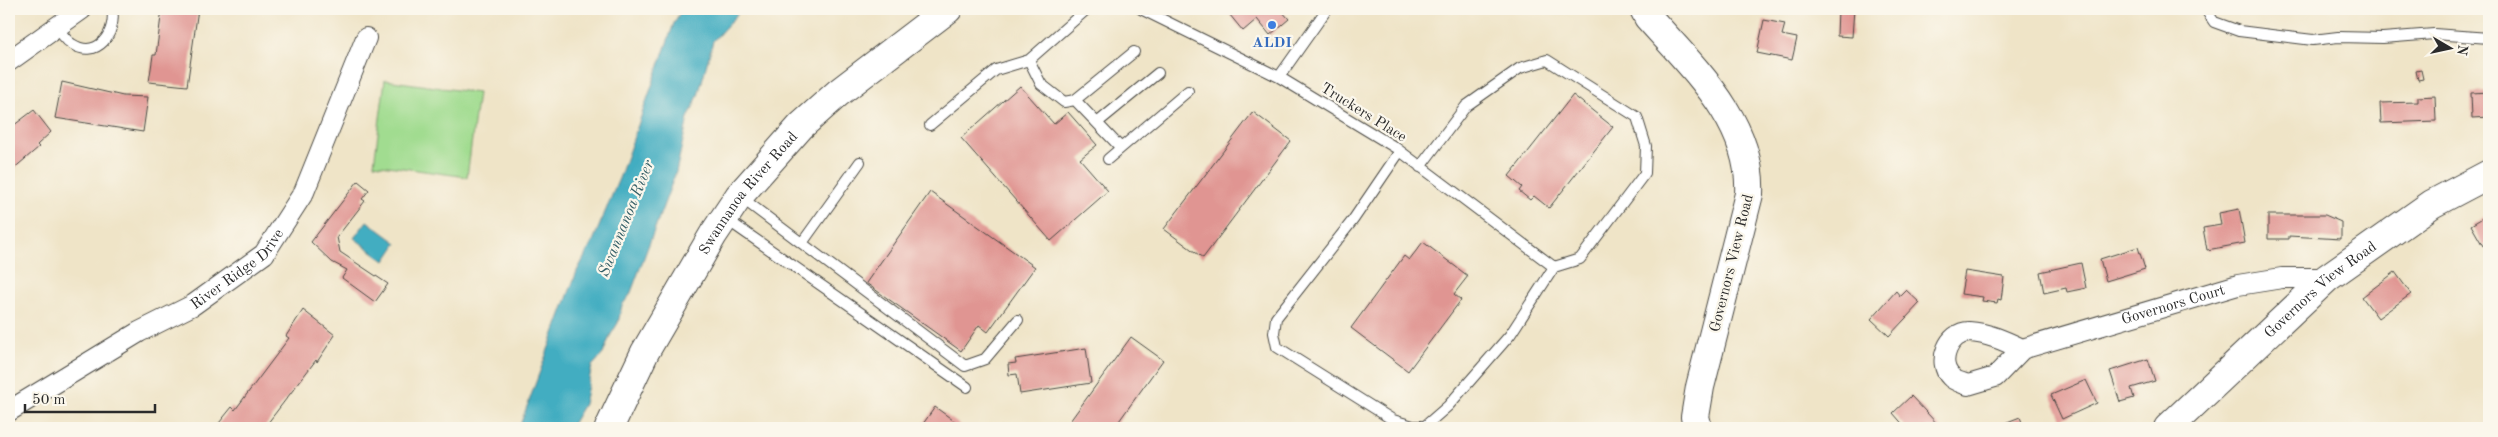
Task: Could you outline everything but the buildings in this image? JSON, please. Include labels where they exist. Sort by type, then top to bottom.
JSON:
[{"type":"street","points":[[9,61],[82,9]]},
{"type":"street","name":"Swannanoa River Road","points":[[610,428],[645,352],[739,196],[802,126],[838,93],[948,9]]},
{"type":"street","name":"Governors View Road","points":[[1644,9],[1648,17],[1705,81],[1728,116],[1746,154],[1750,173],[1749,194],[1700,387],[1695,417],[1698,428]]},
{"type":"street","name":"River Ridge Drive","points":[[9,411],[140,332],[192,305],[264,254],[304,192],[366,38]]},
{"type":"street","name":"Governors View Road","points":[[2168,428],[2327,278],[2432,204],[2489,174]]},
{"type":"street","name":"Governors Court","points":[[2022,349],[2238,285],[2282,278],[2327,278]]},
{"type":"lane","points":[[56,26],[70,43],[76,46],[94,48],[108,38],[112,28],[112,9]]},
{"type":"lane","points":[[930,125],[996,70],[1029,60],[1087,9]]},
{"type":"lane","name":"Truckers Place","points":[[1141,9],[1280,78],[1400,151],[1554,268]]},
{"type":"lane","points":[[1280,78],[1327,9]]},
{"type":"lane","points":[[2208,13],[2214,22],[2239,31],[2305,39],[2338,37],[2383,38],[2434,34],[2489,38]]},
{"type":"lane","points":[[1029,60],[1041,84],[1064,102],[1075,100],[1134,52]]},
{"type":"lane","points":[[1400,151],[1353,220],[1276,318],[1274,333],[1276,348],[1393,420],[1413,426],[1425,426],[1448,406],[1510,335],[1554,268],[1580,260],[1645,173],[1646,146],[1637,117],[1547,60],[1520,68],[1466,106],[1420,167]]},
{"type":"lane","points":[[1097,123],[1158,73]]},
{"type":"lane","points":[[1108,159],[1188,91]]},
{"type":"lane","points":[[1075,100],[1121,148]]},
{"type":"lane","points":[[802,243],[860,162]]},
{"type":"lane","points":[[739,196],[965,366],[985,359],[1018,320]]},
{"type":"lane","points":[[724,218],[967,387]]},
{"type":"green space","points":[[385,80],[478,93],[467,177],[374,164]]},
{"type":"water","name":"Swannanoa River","points":[[682,9],[742,9],[713,41],[698,96],[688,118],[676,172],[630,295],[622,305],[618,323],[610,336],[603,354],[592,366],[584,404],[570,428],[519,428],[577,271],[593,241],[620,176],[674,23]]},
{"type":"water","points":[[367,221],[397,243],[385,261],[354,238]]},
{"type":"place","name":"ALDI","points":[[1272,25]]}]
